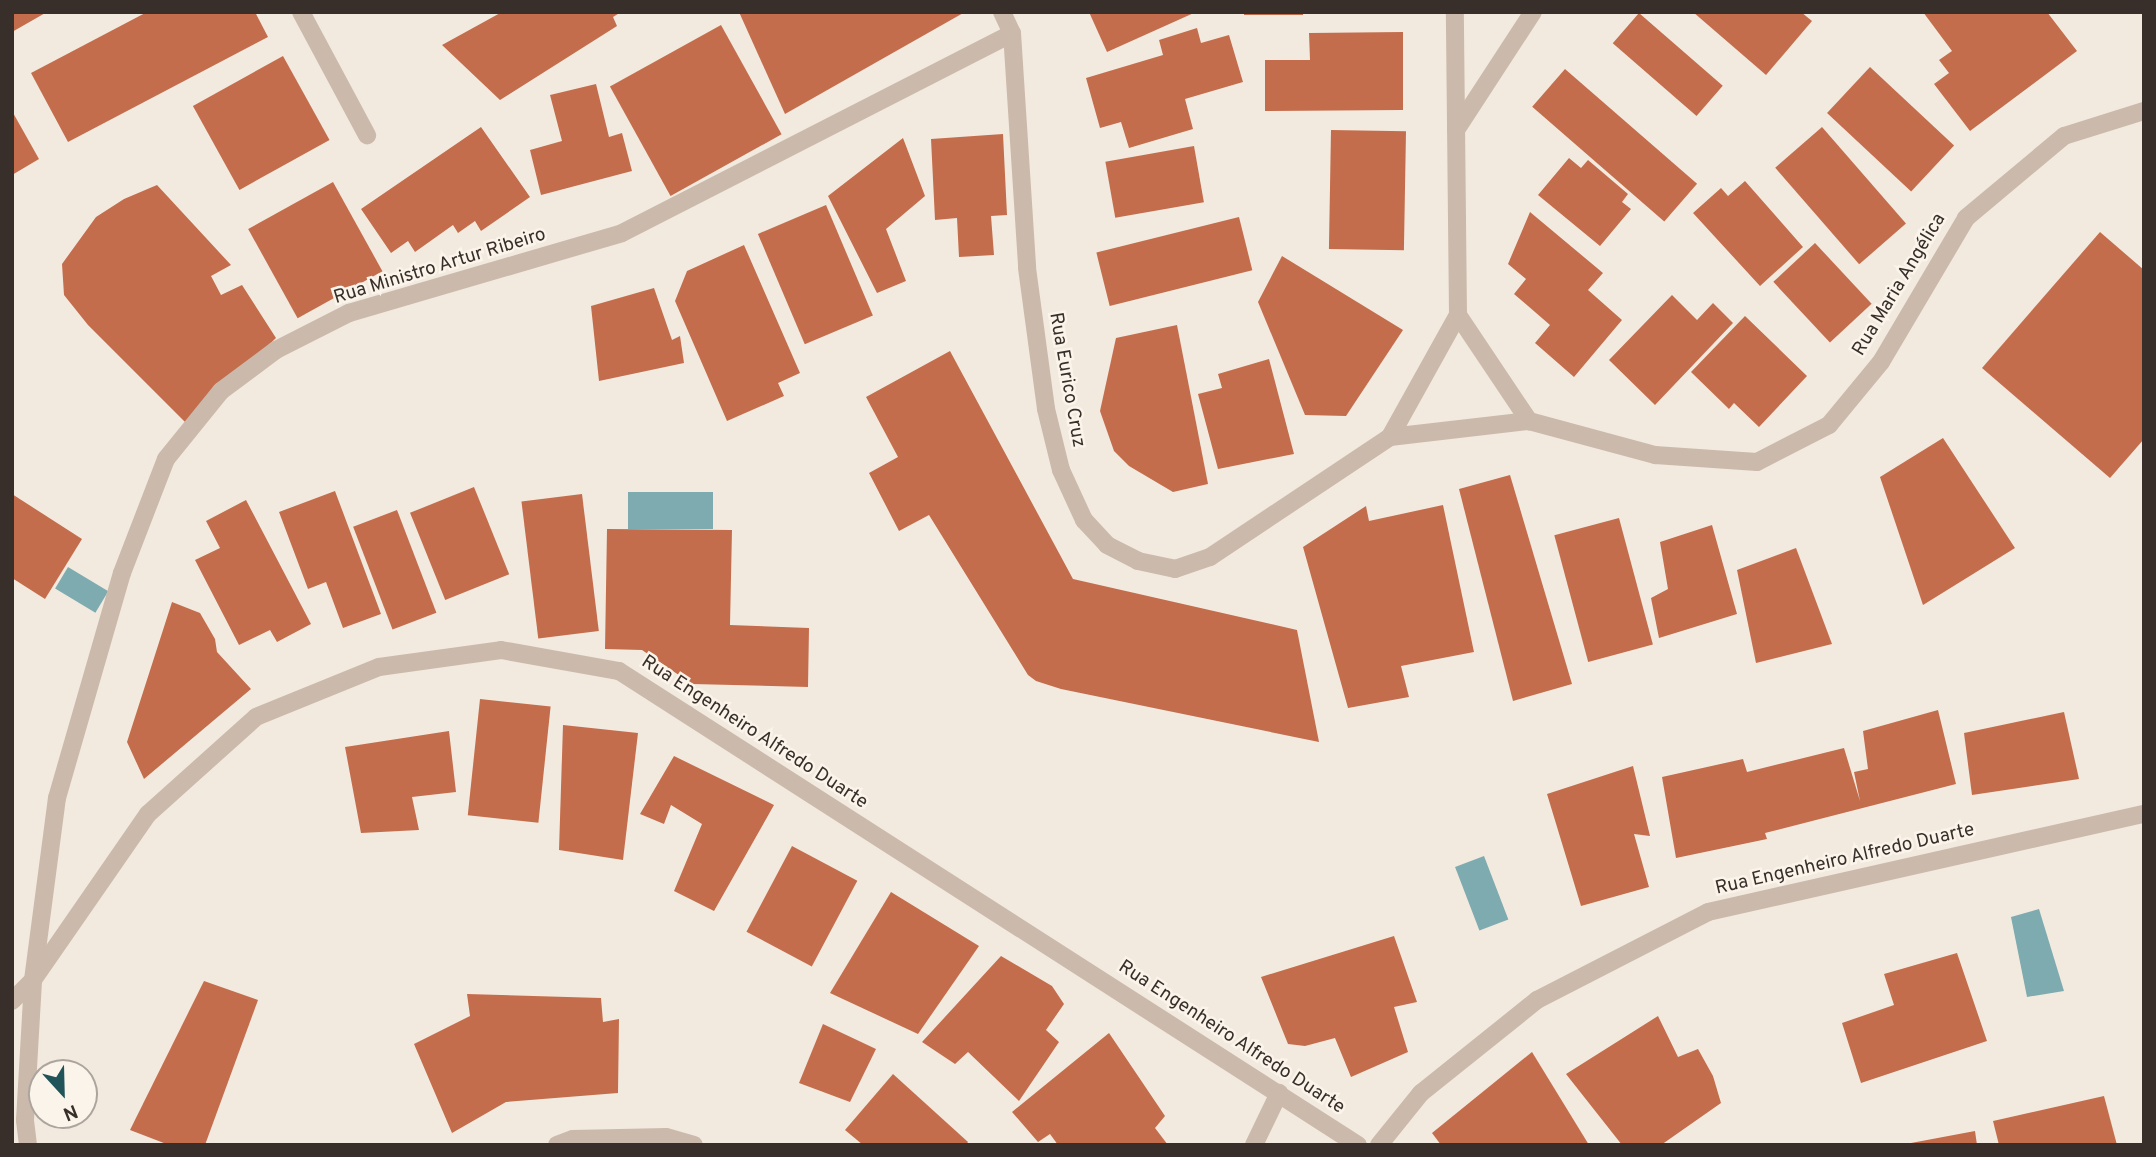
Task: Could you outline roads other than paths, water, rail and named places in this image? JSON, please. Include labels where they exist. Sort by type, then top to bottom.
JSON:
[{"type":"street","points":[[301,12],[367,135]]},
{"type":"street","name":"Rua Eurico Cruz","points":[[1002,12],[1012,33],[1027,268],[1046,409],[1061,470],[1084,520],[1107,545],[1138,561],[1175,569],[1210,557],[1390,437]]},
{"type":"street","points":[[1390,437],[1458,316],[1455,12]]},
{"type":"street","points":[[1457,130],[1533,12]]},
{"type":"street","name":"Rua Ministro Artur Ribeiro","points":[[28,1145],[25,1120],[33,980],[57,798],[122,573],[166,459],[221,391],[276,350],[349,313],[622,233],[1012,33]]},
{"type":"street","name":"Rua Maria Angélica","points":[[1390,437],[1528,421],[1655,455],[1757,462],[1829,425],[1881,362],[1966,218],[2064,136],[2144,111]]},
{"type":"street","points":[[1458,316],[1528,421]]},
{"type":"street","name":"Rua Engenheiro Alfredo Duarte","points":[[12,1000],[33,980],[148,814],[256,717],[379,667],[501,650],[619,671],[1358,1145]]},
{"type":"street","name":"Rua Engenheiro Alfredo Duarte","points":[[1379,1145],[1421,1093],[1537,1000],[1709,912],[2144,814]]},
{"type":"street","points":[[1254,1145],[1279,1093]]},
{"type":"street","points":[[557,1145],[573,1139],[666,1137],[694,1145]]},
{"type":"water","points":[[628,492],[713,492],[713,529],[628,529]]},
{"type":"water","points":[[68,567],[108,591],[95,613],[55,588]]},
{"type":"water","points":[[1484,856],[1508,919],[1479,931],[1455,867]]},
{"type":"water","points":[[2039,909],[2064,991],[2027,997],[2011,917]]}]
